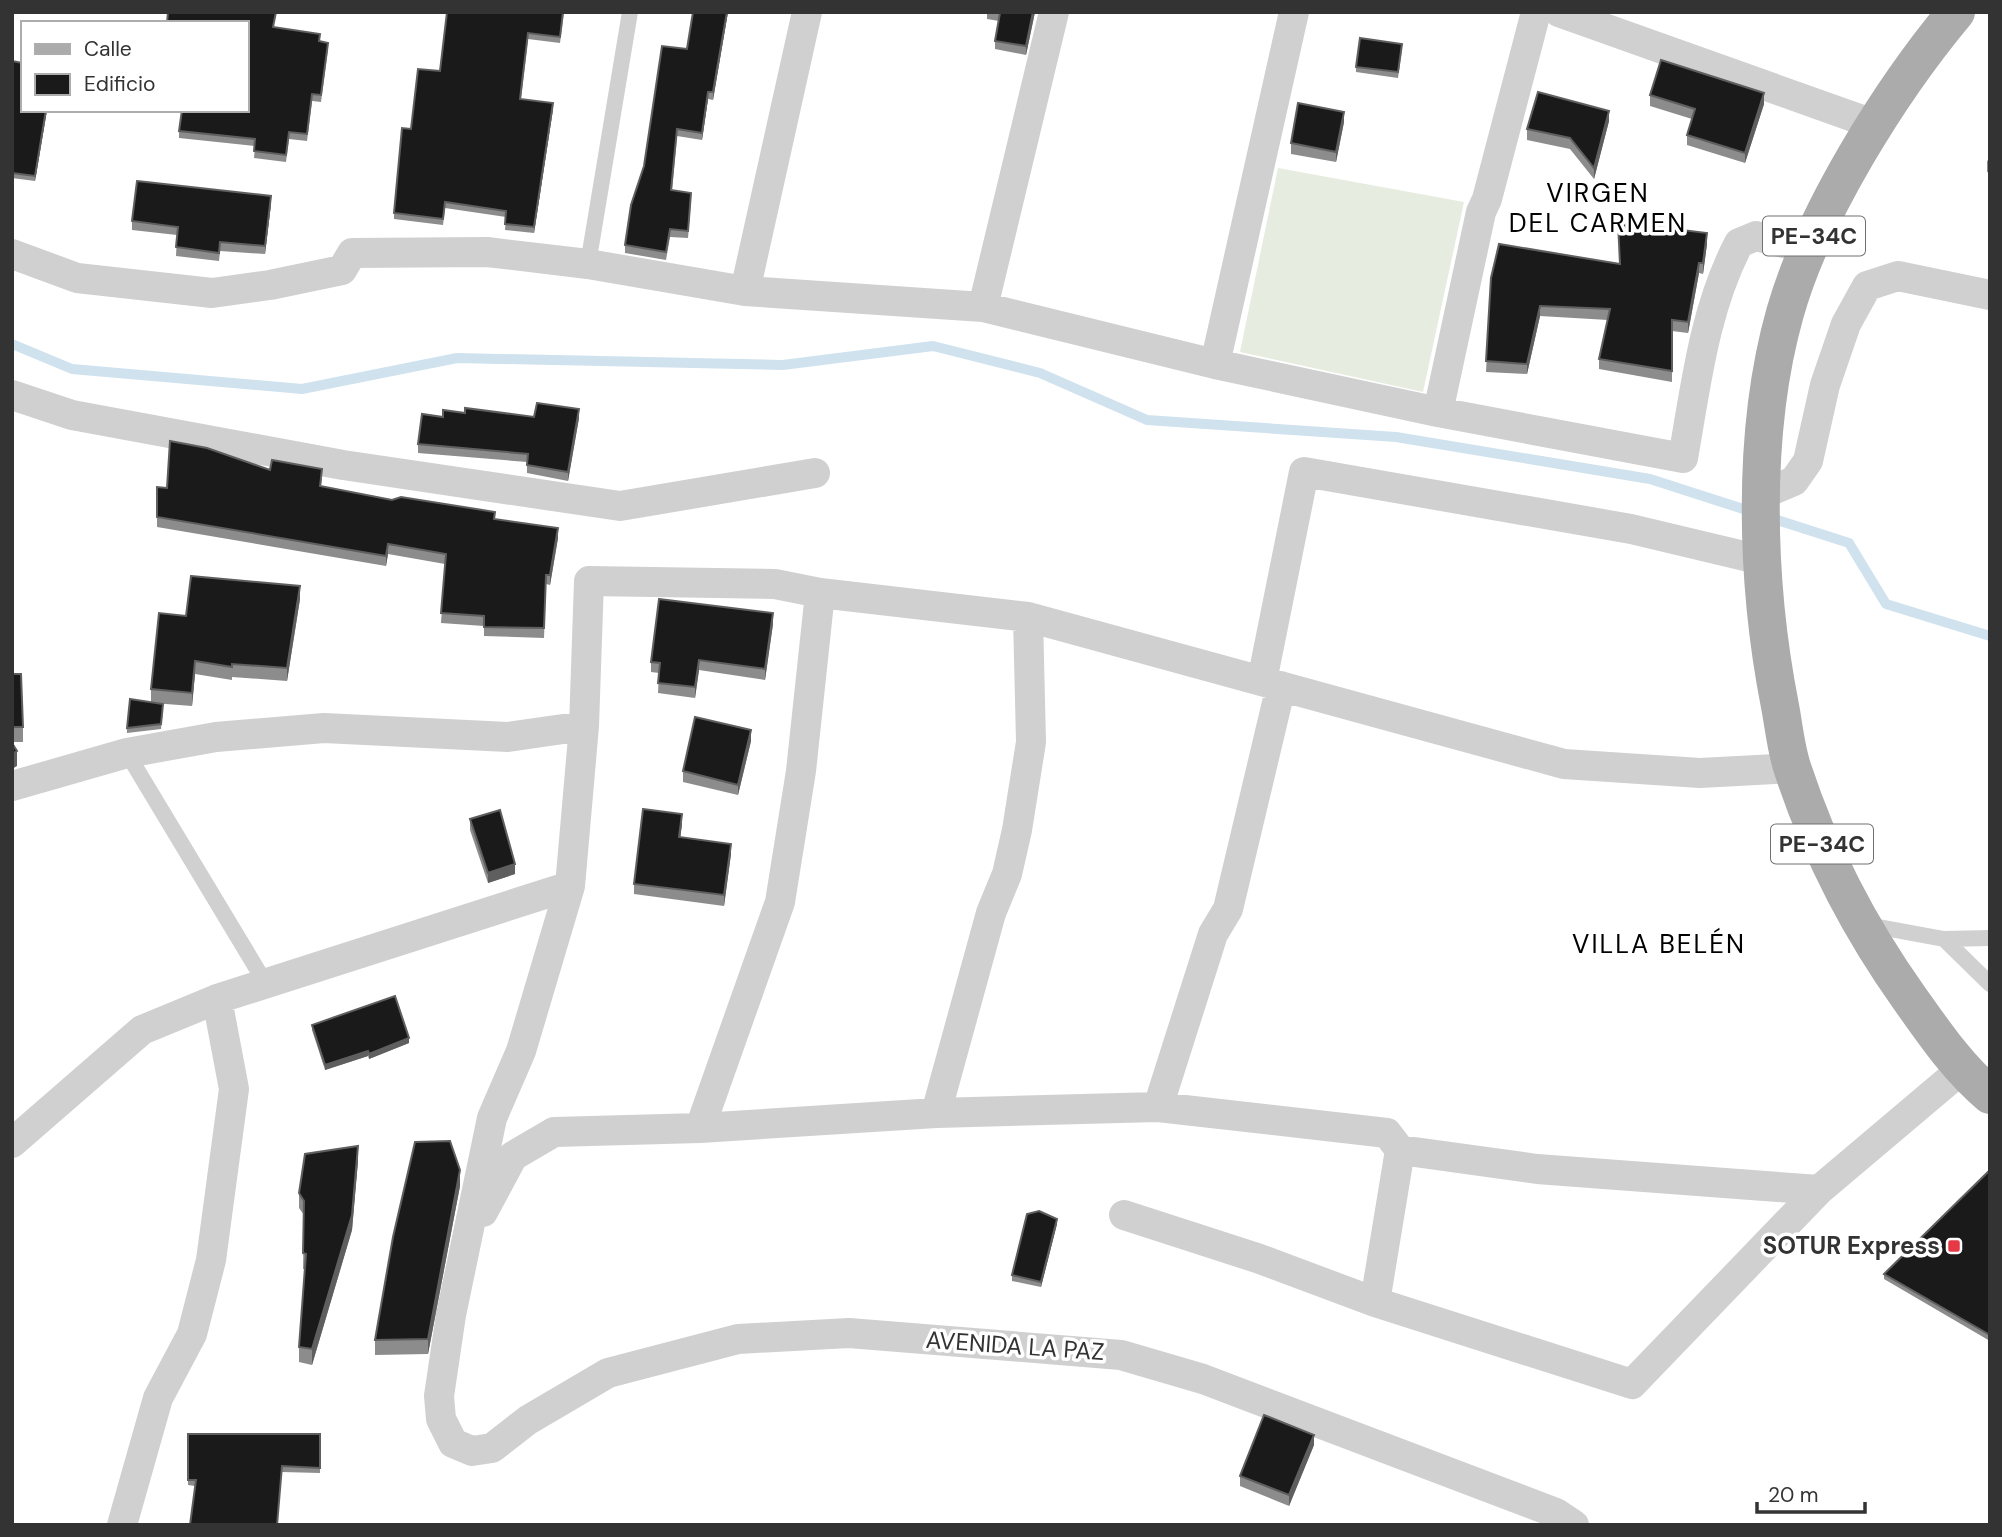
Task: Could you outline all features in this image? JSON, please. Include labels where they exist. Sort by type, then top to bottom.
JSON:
[{"type":"main road","name":"PE-34C","points":[[1956,12],[1928,46],[1876,125],[1807,249],[1785,314],[1772,382],[1763,461],[1761,554],[1770,655],[1792,768],[1822,843],[1860,923],[1885,965],[1961,1070],[1990,1096]]},
{"type":"street","points":[[745,291],[807,12]]},
{"type":"street","points":[[983,307],[1054,12]]},
{"type":"street","points":[[1215,364],[1294,12]]},
{"type":"street","points":[[1438,412],[1481,212],[1488,199],[1536,12]]},
{"type":"street","points":[[1559,12],[1876,125]]},
{"type":"street","points":[[12,254],[77,278],[212,293],[270,285],[342,270],[352,253],[487,252],[588,264],[745,291],[983,307],[1215,364],[1438,412],[1683,458],[1703,346],[1720,279],[1738,243],[1756,236],[1807,249]]},
{"type":"street","points":[[1763,494],[1794,481],[1808,461],[1825,385],[1846,324],[1867,286],[1898,276],[1990,295]]},
{"type":"street","points":[[12,395],[72,415],[343,465],[620,506],[815,473]]},
{"type":"street","points":[[1158,1107],[1213,934],[1227,909],[1271,684],[1304,472],[1761,554]]},
{"type":"street","points":[[467,1242],[492,1118],[521,1051],[570,886],[584,726],[589,581],[775,584],[820,593],[1028,617],[1564,764],[1700,773],[1792,768]]},
{"type":"street","points":[[700,1128],[780,902],[801,771],[820,593]]},
{"type":"street","points":[[936,1113],[991,913],[1007,874],[1017,830],[1031,742],[1028,617]]},
{"type":"street","points":[[12,786],[127,753],[216,737],[324,729],[508,737],[584,726]]},
{"type":"street","points":[[14,1135],[142,1030],[217,999],[570,886]]},
{"type":"street","points":[[122,1525],[158,1398],[192,1335],[211,1260],[233,1089],[217,999]]},
{"type":"street","points":[[1124,1215],[1257,1258],[1375,1302],[1632,1384],[1819,1190],[1961,1070]]},
{"type":"street","points":[[467,1242],[513,1156],[554,1132],[700,1128],[936,1113],[1158,1107],[1387,1133],[1400,1150],[1537,1169],[1819,1190]]},
{"type":"street","points":[[1375,1302],[1400,1150]]},
{"type":"street","name":"AVENIDA LA PAZ","points":[[467,1242],[451,1315],[439,1396],[441,1419],[453,1443],[472,1451],[492,1448],[528,1420],[608,1373],[738,1339],[849,1333],[1121,1355],[1203,1379],[1556,1513],[1574,1525]]},
{"type":"lane","points":[[588,264],[630,12]]},
{"type":"lane","points":[[127,753],[266,984]]},
{"type":"lane","points":[[1860,923],[1944,939],[1990,937]]},
{"type":"lane","points":[[1944,939],[1990,984]]},
{"type":"shaded area","points":[[1278,168],[1464,202],[1423,392],[1240,352]]},
{"type":"building","points":[[168,12],[276,12],[273,27],[320,34],[319,41],[328,43],[321,95],[312,94],[307,134],[289,132],[286,155],[254,151],[255,139],[179,131],[182,112],[248,112],[248,21],[167,21]]},
{"type":"building","points":[[447,12],[563,12],[560,37],[528,33],[520,99],[553,103],[534,227],[505,224],[506,211],[445,202],[443,219],[394,213],[402,128],[411,129],[418,69],[440,71]]},
{"type":"building","points":[[693,12],[727,12],[713,92],[708,92],[702,133],[677,129],[671,190],[691,193],[688,231],[670,229],[666,252],[625,245],[631,205],[644,166],[662,46],[687,49]]},
{"type":"building","points":[[993,12],[1033,12],[1026,46],[995,41],[1000,13]]},
{"type":"building","points":[[1360,38],[1402,44],[1398,72],[1356,67]]},
{"type":"building","points":[[1661,60],[1764,93],[1745,153],[1687,135],[1695,109],[1650,95]]},
{"type":"building","points":[[12,61],[21,63],[21,112],[46,112],[35,176],[12,173]]},
{"type":"building","points":[[1538,92],[1609,111],[1594,168],[1570,138],[1527,129]]},
{"type":"building","points":[[1298,103],[1344,112],[1336,152],[1291,143]]},
{"type":"building","points":[[137,181],[271,196],[265,246],[220,242],[219,253],[176,247],[178,227],[132,221]]},
{"type":"building","points":[[1618,222],[1707,233],[1703,263],[1699,263],[1688,322],[1672,320],[1672,371],[1599,359],[1610,309],[1540,306],[1527,364],[1486,361],[1491,278],[1499,244],[1620,264]]},
{"type":"building","points":[[537,403],[579,409],[568,472],[527,465],[528,454],[418,444],[422,414],[443,417],[443,410],[465,413],[465,408],[534,417]]},
{"type":"building","points":[[170,441],[207,448],[270,470],[272,460],[322,469],[320,486],[392,500],[401,497],[495,512],[494,519],[558,528],[550,575],[546,575],[544,628],[484,627],[484,616],[441,613],[446,554],[388,544],[386,556],[157,517],[157,487],[167,488]]},
{"type":"building","points":[[191,576],[300,586],[287,668],[232,664],[232,667],[195,661],[192,693],[151,689],[159,613],[186,616]]},
{"type":"building","points":[[659,599],[773,613],[765,669],[699,660],[695,687],[658,683],[660,663],[651,662]]},
{"type":"building","points":[[12,674],[21,674],[23,727],[12,727]]},
{"type":"building","points":[[130,699],[163,704],[161,724],[127,728]]},
{"type":"building","points":[[695,717],[751,730],[738,785],[683,771]]},
{"type":"building","points":[[643,809],[682,814],[679,837],[731,844],[724,895],[634,884]]},
{"type":"building","points":[[500,810],[515,864],[488,873],[470,819]]},
{"type":"building","points":[[395,996],[409,1038],[369,1054],[368,1051],[325,1065],[312,1025]]},
{"type":"building","points":[[450,1141],[460,1170],[428,1339],[375,1340],[393,1237],[415,1142]]},
{"type":"building","points":[[358,1146],[352,1215],[312,1349],[299,1347],[306,1254],[303,1253],[304,1201],[299,1193],[305,1154]]},
{"type":"building","name":"SOTUR Express","points":[[1990,1170],[1990,1335],[1884,1274]]},
{"type":"building","points":[[1039,1211],[1057,1219],[1041,1282],[1012,1275],[1027,1214]]},
{"type":"building","points":[[1264,1415],[1314,1435],[1289,1495],[1240,1476]]},
{"type":"building","points":[[188,1434],[320,1434],[320,1468],[282,1466],[277,1525],[190,1525],[196,1480],[188,1480]]},
{"type":"waterway","points":[[12,344],[72,369],[302,389],[457,358],[783,365],[933,346],[1040,373],[1147,420],[1396,437],[1650,479],[1849,543],[1886,604],[1990,636]]},
{"type":"place","name":"SOTUR Express","points":[[1954,1246]]},
{"type":"district","name":"VIRGEN DEL CARMEN","points":[[1598,208]]},
{"type":"district","name":"VILLA BELÉN","points":[[1659,944]]}]
